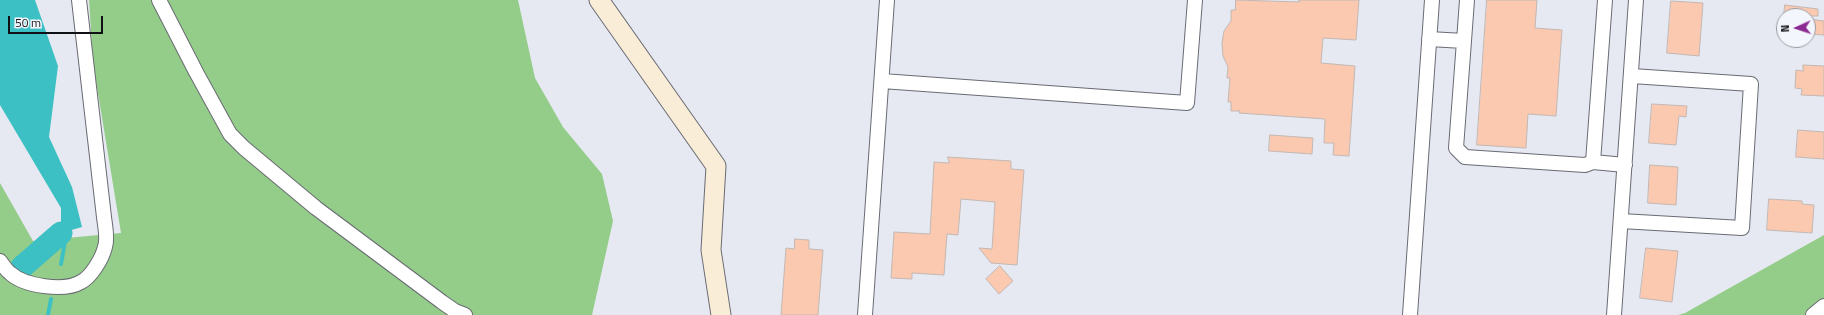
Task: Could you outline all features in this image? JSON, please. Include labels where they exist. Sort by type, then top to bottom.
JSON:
[{"type":"street","points":[[0,261],[10,273],[31,284],[47,286],[73,285],[86,279],[106,246],[80,0]]},
{"type":"street","points":[[159,0],[230,134],[244,148],[316,208],[442,302],[455,311],[465,315]]},
{"type":"street","points":[[599,0],[716,166],[711,250],[721,315]]},
{"type":"street","points":[[865,315],[887,0]]},
{"type":"street","points":[[882,81],[1187,103],[1195,0]]},
{"type":"street","points":[[1410,315],[1432,0]]},
{"type":"street","points":[[1467,0],[1456,148],[1465,157],[1585,165],[1593,162],[1625,165]]},
{"type":"street","points":[[1593,162],[1605,0]]},
{"type":"street","points":[[1614,315],[1632,76],[1636,0]]},
{"type":"street","points":[[1429,39],[1464,41]]},
{"type":"street","points":[[1621,221],[1742,228],[1751,84],[1632,76]]},
{"type":"street","points":[[1813,315],[1824,306]]},
{"type":"green space","points":[[89,0],[518,0],[535,78],[563,127],[602,174],[613,221],[592,315],[0,315],[0,183],[33,241],[121,233],[93,63]]},
{"type":"green space","points":[[1824,235],[1824,315],[1678,315],[1685,313]]},
{"type":"water","points":[[0,0],[35,0],[58,66],[49,137],[72,187],[82,227],[61,233],[61,208],[0,105]]},
{"type":"building","points":[[1236,0],[1300,2],[1298,0],[1359,0],[1356,40],[1323,38],[1321,63],[1355,66],[1349,156],[1333,155],[1334,143],[1324,143],[1325,119],[1239,113],[1240,111],[1231,111],[1231,102],[1228,102],[1230,78],[1227,78],[1228,67],[1223,56],[1222,43],[1224,31],[1231,21],[1231,10],[1235,10]]},
{"type":"building","points":[[1487,0],[1537,0],[1535,28],[1562,30],[1556,116],[1528,114],[1526,148],[1477,145]]},
{"type":"building","points":[[1671,1],[1703,3],[1699,56],[1667,53]]},
{"type":"building","points":[[1785,5],[1810,8],[1785,8]]},
{"type":"building","points":[[1816,9],[1818,9],[1818,16],[1816,16]]},
{"type":"building","points":[[1816,20],[1824,21],[1824,35],[1816,34]]},
{"type":"building","points":[[1803,65],[1824,66],[1824,96],[1801,95],[1802,89],[1795,88],[1796,70],[1803,71]]},
{"type":"building","points":[[1652,104],[1687,106],[1686,117],[1679,116],[1676,145],[1649,143]]},
{"type":"building","points":[[1798,130],[1824,132],[1824,159],[1796,157]]},
{"type":"building","points":[[1270,135],[1313,138],[1312,154],[1269,151]]},
{"type":"building","points":[[948,157],[1011,161],[1011,169],[1024,170],[1017,265],[991,263],[979,248],[992,249],[995,202],[961,199],[958,235],[947,234],[944,275],[912,273],[912,279],[891,278],[894,232],[930,234],[934,162],[949,163]]},
{"type":"building","points":[[1650,165],[1678,167],[1676,205],[1648,203]]},
{"type":"building","points":[[1769,199],[1802,201],[1802,204],[1814,205],[1812,233],[1767,230]]},
{"type":"building","points":[[795,239],[809,240],[809,249],[823,250],[818,315],[781,315],[786,248],[794,249]]},
{"type":"building","points":[[1646,248],[1678,251],[1672,302],[1640,298]]},
{"type":"building","points":[[1000,266],[1013,281],[999,294],[986,279]]},
{"type":"waterway","points":[[61,264],[67,231]]},
{"type":"waterway","points":[[22,267],[61,233]]},
{"type":"waterway","points":[[48,315],[51,299]]}]
